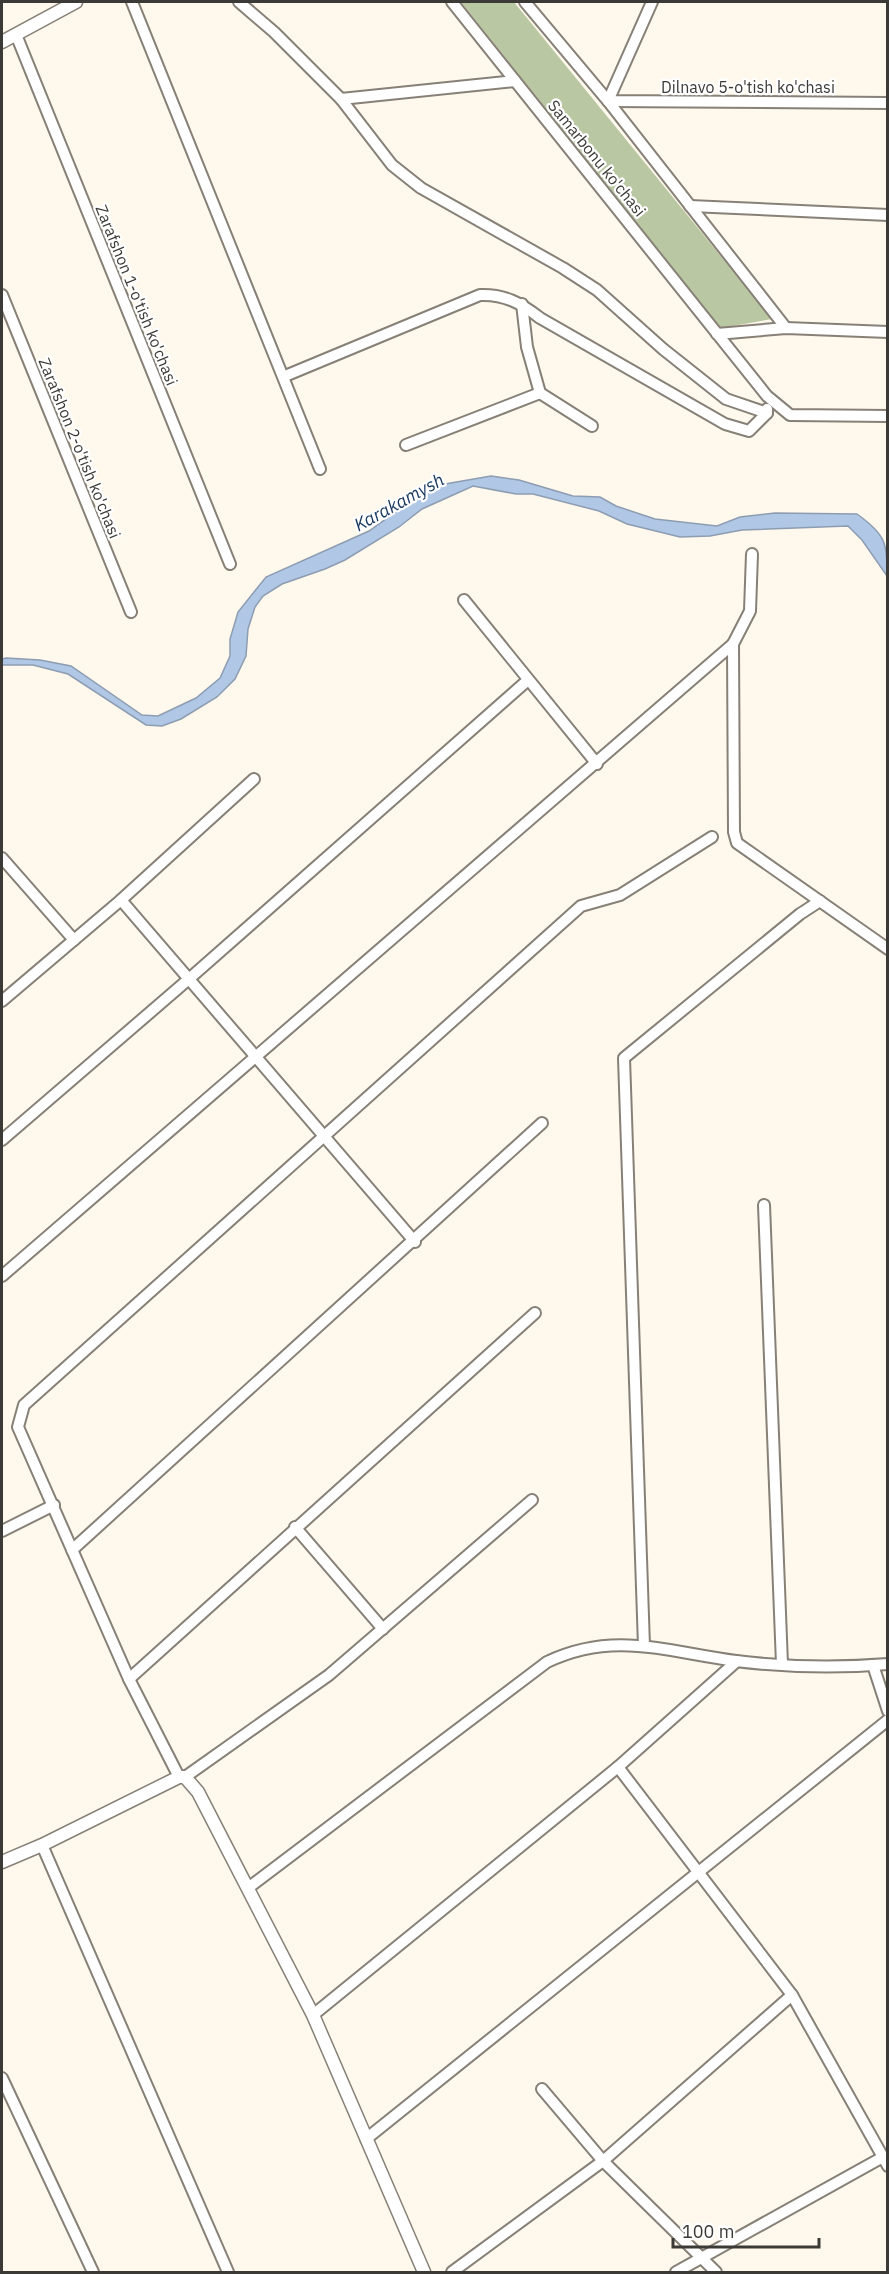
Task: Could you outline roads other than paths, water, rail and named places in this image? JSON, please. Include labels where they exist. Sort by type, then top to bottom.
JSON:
[{"type":"street","points":[[2,42],[16,37],[76,2]]},
{"type":"street","points":[[132,2],[285,376],[320,469]]},
{"type":"street","points":[[238,2],[274,32],[341,99],[392,165],[421,188],[563,267],[597,290],[663,349],[726,399],[767,413]]},
{"type":"street","name":"Samarbonu ko'chasi","points":[[452,2],[767,396],[790,415],[888,416]]},
{"type":"street","points":[[525,2],[608,101],[786,328]]},
{"type":"street","points":[[608,101],[652,2]]},
{"type":"street","name":"Zarafshon 1-o'tish ko'chasi","points":[[16,37],[230,564]]},
{"type":"street","points":[[341,99],[515,81]]},
{"type":"street","name":"Dilnavo 5-o'tish ko'chasi","points":[[608,101],[888,103]]},
{"type":"street","points":[[690,206],[888,215]]},
{"type":"street","points":[[285,376],[480,295],[497,294],[522,304],[540,318],[725,424],[749,431],[767,413],[767,396]]},
{"type":"street","name":"Zarafshon 2-o'tish ko'chasi","points":[[2,296],[131,612]]},
{"type":"street","points":[[522,304],[527,347],[540,393],[592,426]]},
{"type":"street","points":[[717,334],[786,328],[888,332]]},
{"type":"street","points":[[406,445],[540,393]]},
{"type":"street","points":[[2,1276],[597,764],[733,644],[750,611],[752,554]]},
{"type":"street","points":[[464,600],[597,764]]},
{"type":"street","points":[[733,644],[734,832],[737,843],[888,950]]},
{"type":"street","points":[[2,1140],[190,978],[528,680]]},
{"type":"street","points":[[2,1001],[121,900],[254,779]]},
{"type":"street","points":[[424,2272],[313,2015],[198,1792],[182,1777],[129,1679],[18,1427],[24,1406],[581,906],[620,895],[712,837]]},
{"type":"street","points":[[2,858],[74,940]]},
{"type":"street","points":[[121,900],[257,1056],[323,1139],[415,1242]]},
{"type":"street","points":[[644,1646],[624,1058],[800,914],[820,901]]},
{"type":"street","points":[[72,1550],[415,1242],[542,1123]]},
{"type":"street","points":[[764,1205],[782,1664]]},
{"type":"street","points":[[129,1679],[535,1313]]},
{"type":"street","points":[[2,1862],[182,1777],[328,1675],[532,1500]]},
{"type":"street","points":[[2,1531],[54,1505]]},
{"type":"street","points":[[295,1527],[383,1629]]},
{"type":"street","points":[[248,1888],[547,1662],[573,1650],[605,1645],[644,1646],[737,1661],[782,1664],[888,1664]]},
{"type":"street","points":[[313,2015],[618,1767],[737,1661]]},
{"type":"street","points":[[873,1665],[888,1711]]},
{"type":"street","points":[[366,2139],[888,1720]]},
{"type":"street","points":[[618,1767],[792,1995],[885,2161],[676,2272]]},
{"type":"street","points":[[42,1845],[228,2272]]},
{"type":"street","points":[[452,2272],[603,2161],[792,1995]]},
{"type":"street","points":[[2,2078],[93,2272]]},
{"type":"street","points":[[542,2089],[603,2161],[716,2272]]},
{"type":"water","points":[[491,476],[519,480],[573,496],[600,497],[616,506],[655,519],[717,526],[740,517],[775,513],[857,514],[874,527],[883,540],[887,555],[887,576],[862,540],[848,526],[742,530],[710,536],[680,537],[627,524],[599,511],[533,494],[516,494],[473,486],[422,509],[399,527],[345,560],[282,584],[263,596],[255,607],[248,629],[246,656],[235,679],[217,697],[181,719],[162,726],[146,725],[68,674],[33,665],[2,665],[2,659],[6,658],[40,660],[71,666],[142,715],[158,716],[196,698],[220,678],[230,656],[230,639],[238,612],[266,577],[369,531],[422,493],[445,484]]},
{"type":"water label","name":"Karakamysh","points":[[399,502]]}]
